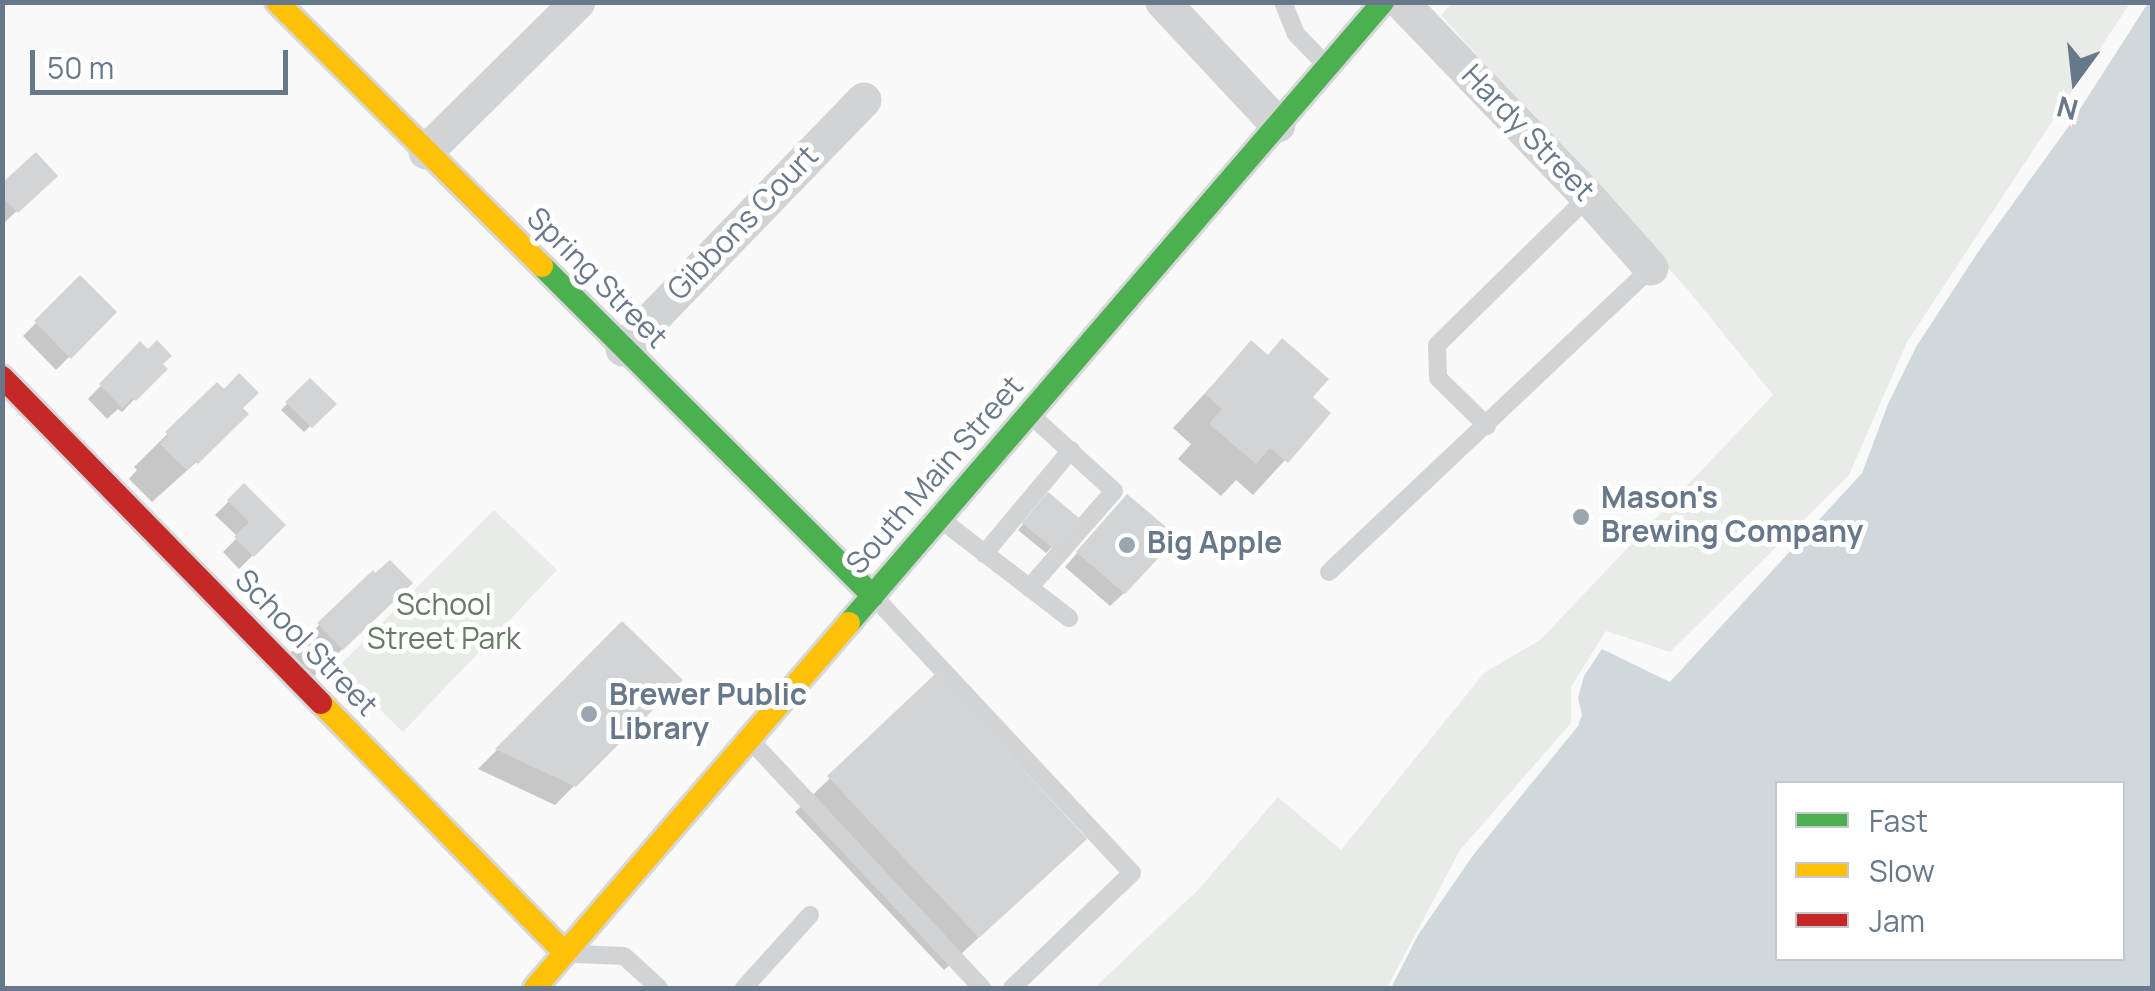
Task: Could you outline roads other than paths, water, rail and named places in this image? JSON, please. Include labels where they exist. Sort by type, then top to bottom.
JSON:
[{"type":"street","name":"Spring Street","points":[[277,2],[873,596]]},
{"type":"street","points":[[426,152],[578,2]]},
{"type":"street","points":[[1163,2],[1278,125]]},
{"type":"street","name":"South Main Street","points":[[534,988],[1383,2]]},
{"type":"street","name":"Hardy Street","points":[[1401,2],[1651,268]]},
{"type":"street","name":"Gibbons Court","points":[[623,349],[864,100]]},
{"type":"street","name":"School Street","points":[[2,377],[565,953]]},
{"type":"lane","points":[[1283,2],[1296,34],[1328,67]]},
{"type":"lane","points":[[1486,426],[1438,378],[1437,346],[1588,197]]},
{"type":"lane","points":[[1329,572],[1651,268]]},
{"type":"lane","points":[[1028,588],[1114,491],[1029,414]]},
{"type":"lane","points":[[984,554],[1071,450]]},
{"type":"lane","points":[[939,518],[1068,618]]},
{"type":"lane","points":[[873,596],[1132,873],[1012,988]]},
{"type":"lane","points":[[750,739],[982,988]]},
{"type":"lane","points":[[744,988],[810,915]]},
{"type":"lane","points":[[565,953],[624,956],[658,988]]},
{"type":"place","name":"Mason's Brewing Company","points":[[1581,517]]},
{"type":"place","name":"Big Apple","points":[[1127,545]]},
{"type":"place","name":"Brewer Public Library","points":[[589,714]]},
{"type":"park label","name":"School Street Park","points":[[444,624]]}]
